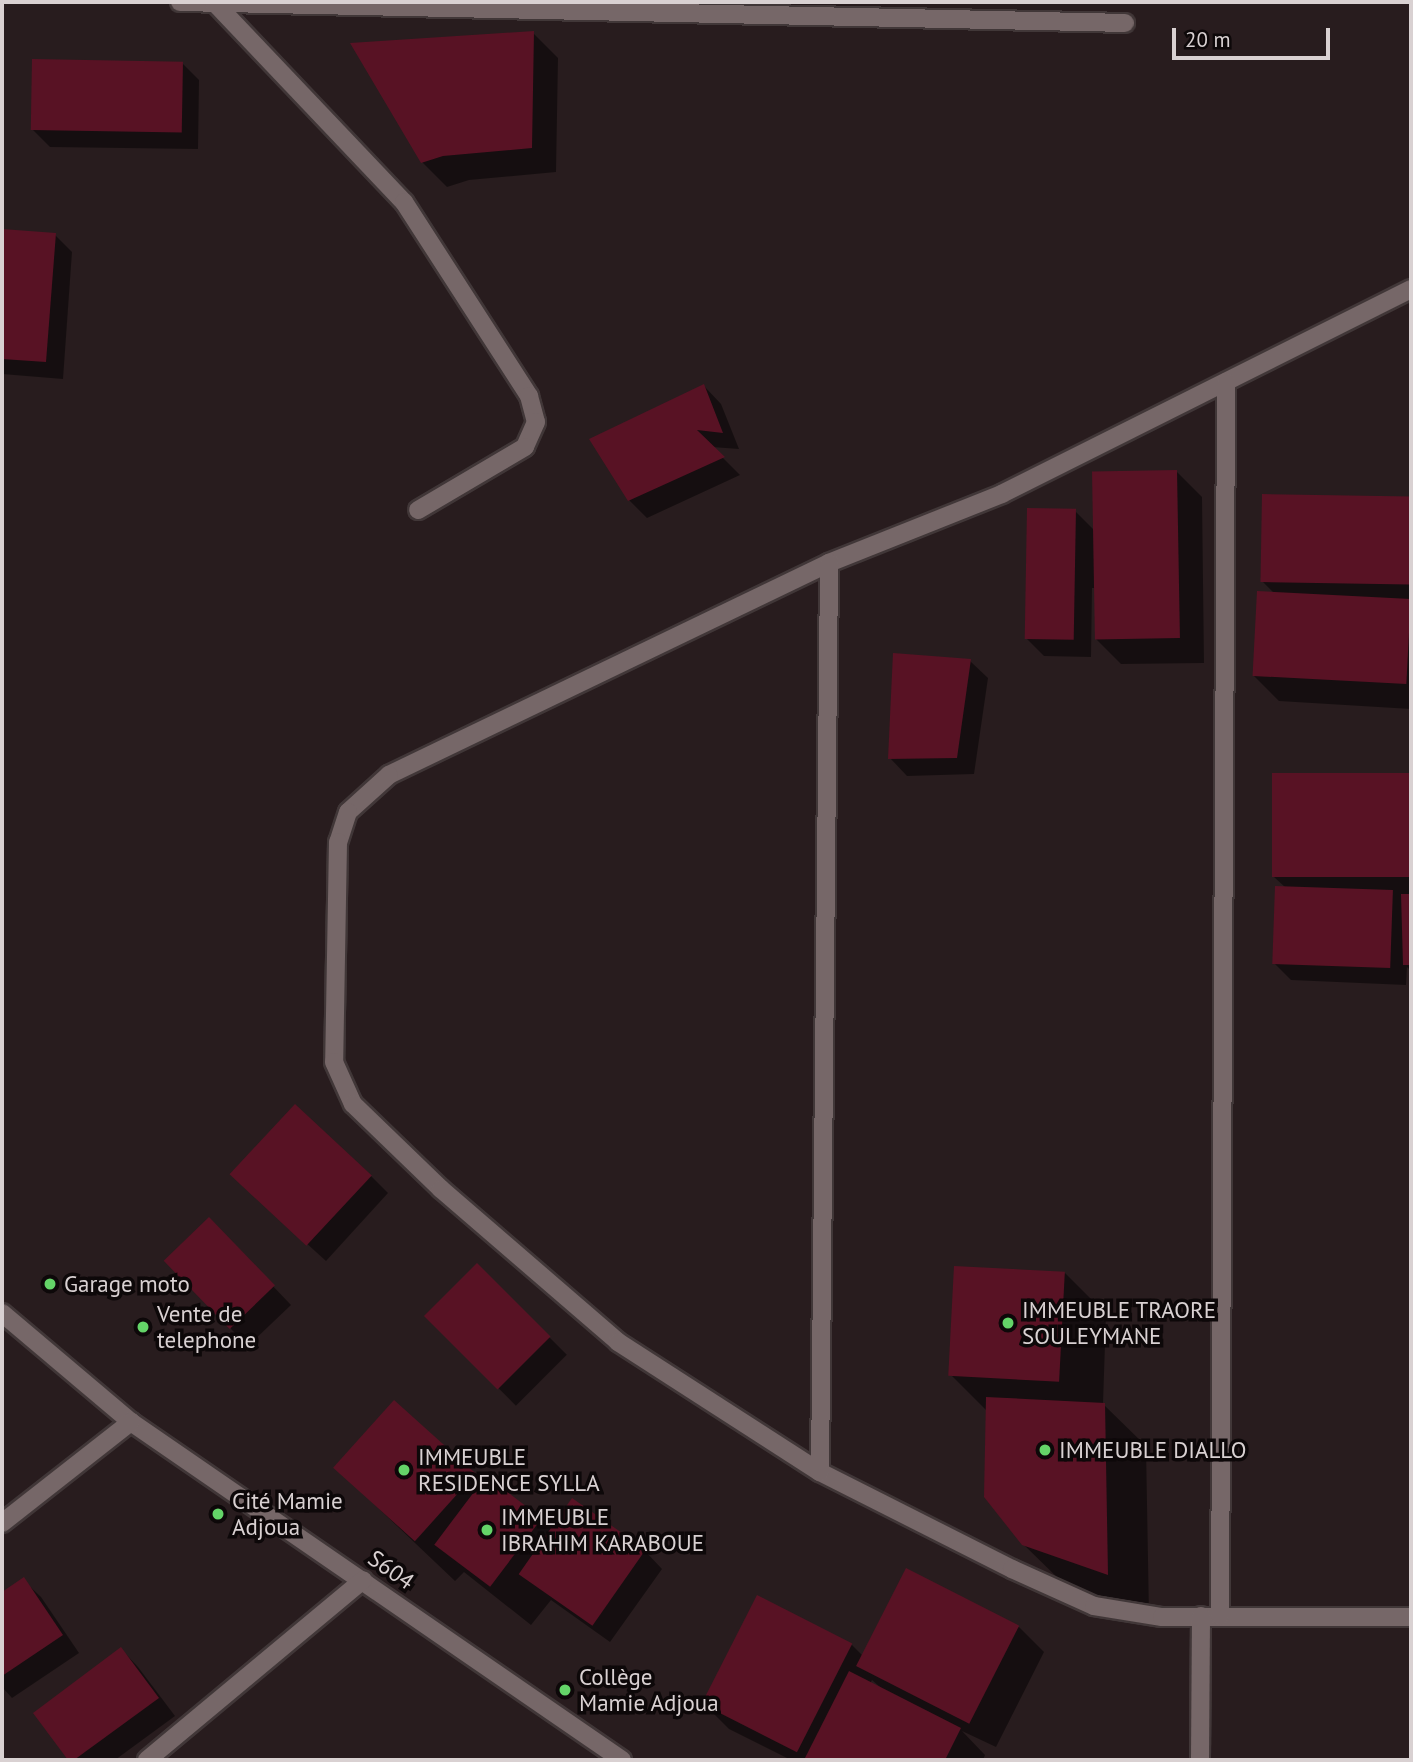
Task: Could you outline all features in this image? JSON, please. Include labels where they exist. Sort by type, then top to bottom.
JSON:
[{"type":"street","points":[[180,2],[1125,23]]},
{"type":"street","points":[[214,2],[404,202],[529,396],[536,422],[525,446],[418,510]]},
{"type":"street","points":[[1411,289],[1002,494],[829,564],[389,775],[348,812],[338,842],[334,1062],[352,1104],[441,1189],[618,1342],[820,1472],[1012,1569],[1094,1606],[1163,1617],[1411,1618]]},
{"type":"street","points":[[1220,1616],[1226,382]]},
{"type":"street","points":[[820,1472],[829,564]]},
{"type":"street","name":"S604","points":[[2,1313],[131,1422],[622,1760]]},
{"type":"street","points":[[2,1523],[131,1422]]},
{"type":"street","points":[[147,1760],[363,1580]]},
{"type":"street","points":[[1200,1760],[1201,1616]]},
{"type":"building","points":[[534,31],[532,148],[443,156],[421,163],[350,43]]},
{"type":"building","points":[[32,59],[183,62],[182,133],[31,130]]},
{"type":"building","points":[[2,229],[56,233],[46,362],[2,359]]},
{"type":"building","points":[[704,384],[723,433],[697,430],[725,457],[628,501],[589,439]]},
{"type":"building","points":[[1177,470],[1180,638],[1095,639],[1092,471]]},
{"type":"building","points":[[1262,494],[1411,497],[1409,585],[1260,582]]},
{"type":"building","points":[[1027,508],[1076,509],[1074,640],[1025,639]]},
{"type":"building","points":[[1257,591],[1411,599],[1406,684],[1253,676]]},
{"type":"building","points":[[893,653],[971,659],[957,758],[888,759]]},
{"type":"building","points":[[1272,773],[1411,773],[1411,877],[1272,877]]},
{"type":"building","points":[[1275,886],[1393,890],[1390,968],[1272,964]]},
{"type":"building","points":[[1401,894],[1411,894],[1411,965],[1403,965]]},
{"type":"building","points":[[295,1104],[372,1176],[306,1246],[230,1174]]},
{"type":"building","points":[[209,1217],[275,1285],[230,1329],[164,1261]]},
{"type":"building","points":[[477,1263],[551,1337],[498,1390],[424,1316]]},
{"type":"building","name":"IMMEUBLE TRAORE SOULEYMANE","points":[[954,1266],[1065,1272],[1059,1382],[948,1376]]},
{"type":"building","name":"IMMEUBLE DIALLO","points":[[986,1397],[1105,1403],[1108,1575],[1022,1545],[984,1497]]},
{"type":"building","name":"IMMEUBLE RESIDENCE SYLLA","points":[[394,1400],[476,1474],[415,1541],[333,1468]]},
{"type":"building","name":"IMMEUBLE IBRAHIM KARABOUE","points":[[486,1476],[542,1518],[490,1587],[434,1545]]},
{"type":"building","points":[[572,1498],[646,1550],[592,1626],[519,1574]]},
{"type":"building","points":[[906,1568],[1019,1626],[969,1724],[856,1666]]},
{"type":"building","points":[[24,1577],[63,1635],[2,1676],[2,1592]]},
{"type":"building","points":[[757,1595],[852,1644],[797,1752],[702,1704]]},
{"type":"building","points":[[121,1647],[159,1698],[74,1760],[68,1760],[33,1713]]},
{"type":"building","points":[[849,1671],[961,1728],[945,1760],[804,1760]]},
{"type":"place","name":"Garage moto","points":[[50,1284]]},
{"type":"place","name":"IMMEUBLE TRAORE SOULEYMANE","points":[[1008,1323]]},
{"type":"place","name":"Vente de telephone","points":[[143,1327]]},
{"type":"place","name":"IMMEUBLE DIALLO","points":[[1045,1450]]},
{"type":"place","name":"IMMEUBLE RESIDENCE SYLLA","points":[[404,1470]]},
{"type":"place","name":"Cité Mamie Adjoua","points":[[218,1514]]},
{"type":"place","name":"IMMEUBLE IBRAHIM KARABOUE","points":[[487,1530]]},
{"type":"place","name":"Collège Mamie Adjoua","points":[[565,1690]]}]
